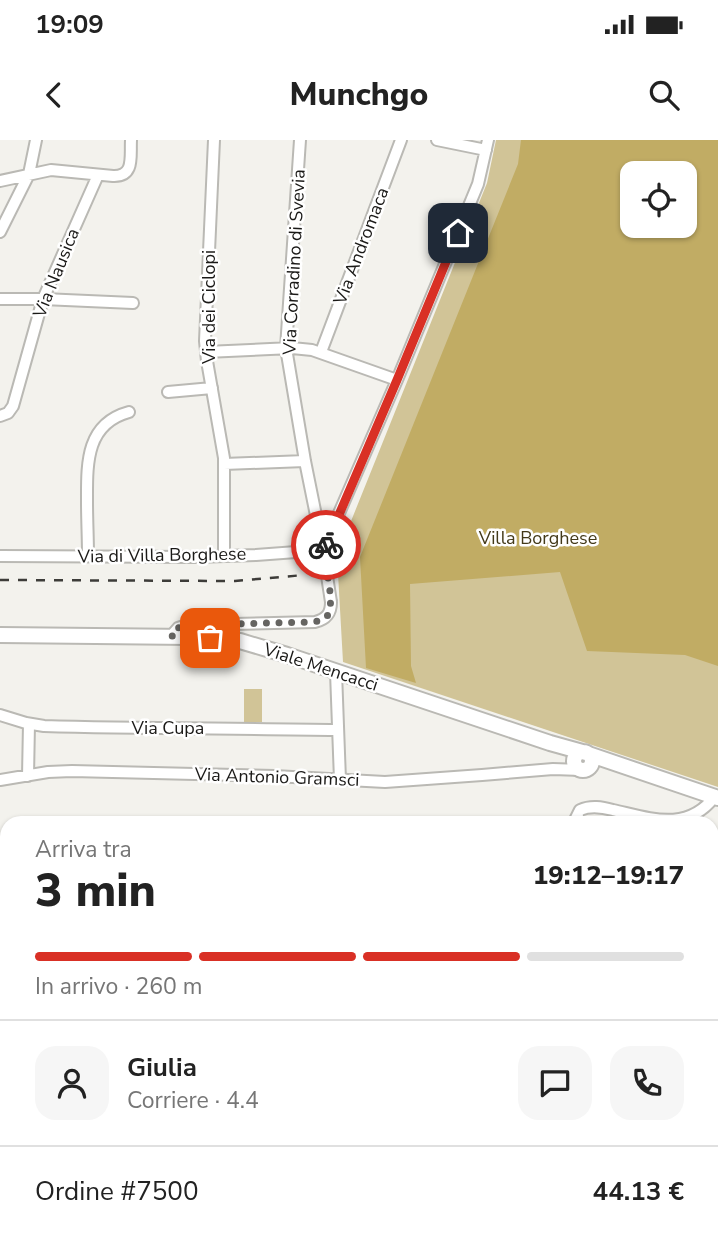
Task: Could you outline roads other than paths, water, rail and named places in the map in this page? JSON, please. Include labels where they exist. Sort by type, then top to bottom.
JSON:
[{"type":"main road","name":"Viale Mencacci","points":[[0,635],[171,636],[240,641],[550,743],[581,762]]},
{"type":"main road","name":"Via Antonio Gramsci","points":[[581,762],[627,768],[716,797]]},
{"type":"street","points":[[0,232],[29,174],[36,140]]},
{"type":"street","points":[[0,181],[55,170],[120,176],[127,172],[130,163],[131,140]]},
{"type":"street","name":"Via dei Ciclopi","points":[[214,140],[206,352],[225,464],[224,556]]},
{"type":"street","name":"Via Corradino di Svevia","points":[[171,636],[178,628],[187,625],[316,622],[329,613],[331,602],[323,550],[286,348],[300,140]]},
{"type":"street","name":"Via Andromaca","points":[[321,352],[401,140]]},
{"type":"street","points":[[323,550],[478,184],[487,145],[437,140]]},
{"type":"street","name":"Via Nausica","points":[[4,414],[13,406],[43,299],[98,175]]},
{"type":"street","points":[[0,299],[132,303]]},
{"type":"street","points":[[206,352],[308,349],[397,380]]},
{"type":"street","points":[[168,391],[212,388]]},
{"type":"street","points":[[88,556],[87,472],[92,447],[106,423],[129,412]]},
{"type":"street","points":[[225,464],[305,461]]},
{"type":"street","name":"Via di Villa Borghese","points":[[0,556],[224,556],[323,550]]},
{"type":"street","points":[[336,672],[340,780]]},
{"type":"street","name":"Via Cupa","points":[[0,715],[29,724],[161,729],[338,730]]},
{"type":"street","points":[[28,776],[29,724]]},
{"type":"street","name":"Via Antonio Gramsci","points":[[0,780],[76,771],[385,782],[554,769],[581,762]]},
{"type":"street","points":[[688,816],[709,805],[716,797]]},
{"type":"street","points":[[577,816],[580,810],[594,807],[638,816]]},
{"type":"railway","points":[[0,580],[235,581],[304,575]]},
{"type":"park label","name":"Villa Borghese","points":[[538,538]]}]
